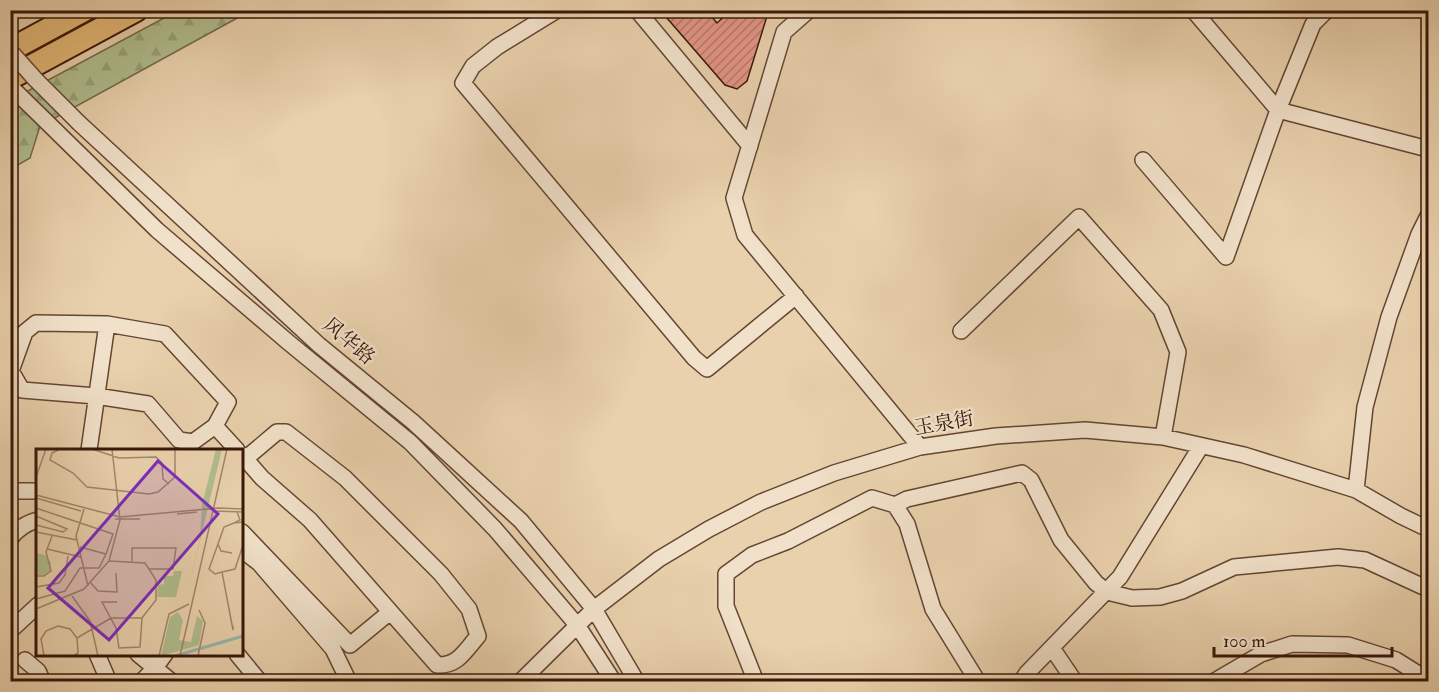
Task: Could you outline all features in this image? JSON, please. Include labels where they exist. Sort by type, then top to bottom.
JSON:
[{"type":"highway","points":[[10,51],[84,10]]},
{"type":"highway","points":[[10,78],[136,10]]},
{"type":"street","points":[[556,10],[497,47],[473,66],[463,83],[694,358],[707,369],[796,296]]},
{"type":"street","points":[[637,10],[750,146]]},
{"type":"street","points":[[809,10],[784,32],[734,198],[746,235],[920,447]]},
{"type":"street","points":[[1193,10],[1278,110],[1428,149]]},
{"type":"street","points":[[1143,160],[1226,258],[1278,110],[1313,24],[1327,10]]},
{"type":"street","name":"风华路","points":[[10,51],[36,81],[79,123],[319,345],[413,422],[521,521],[594,609],[637,681]]},
{"type":"street","points":[[10,86],[157,230],[410,442],[495,529],[578,626],[614,681]]},
{"type":"street","points":[[1356,490],[1365,407],[1386,329],[1419,234],[1428,216]]},
{"type":"street","points":[[961,331],[1079,217],[1161,310],[1178,352],[1163,437]]},
{"type":"street","points":[[36,323],[107,324],[165,334],[228,402],[215,426],[193,442],[179,441],[148,404],[96,396],[22,390],[11,370],[25,332],[36,323]]},
{"type":"street","points":[[89,449],[107,324]]},
{"type":"street","points":[[215,426],[236,449]]},
{"type":"street","name":"玉泉街","points":[[520,681],[594,609],[659,559],[709,529],[760,502],[834,473],[920,447],[996,436],[1085,430],[1163,437],[1244,455],[1356,490],[1428,529]]},
{"type":"street","points":[[243,454],[277,432],[286,432],[345,478],[441,574],[469,609],[478,636],[449,665],[437,665],[310,520],[243,457]]},
{"type":"street","points":[[1021,681],[1120,578],[1201,446]]},
{"type":"street","points":[[895,505],[907,499],[1023,473],[1031,480],[1060,540],[1096,583],[1107,592],[1132,598],[1160,597],[1182,591],[1234,567],[1338,557],[1365,560],[1428,589]]},
{"type":"street","points":[[10,491],[36,491]]},
{"type":"street","points":[[756,681],[726,606],[726,574],[752,555],[788,541],[872,498],[895,505],[907,524],[933,609],[978,681]]},
{"type":"street","points":[[10,539],[17,530],[36,520]]},
{"type":"street","points":[[243,532],[350,645],[390,612]]},
{"type":"street","points":[[243,551],[259,563],[333,649],[348,681]]},
{"type":"street","points":[[10,631],[36,607]]},
{"type":"street","points":[[1213,681],[1261,654],[1292,644],[1348,645],[1396,660],[1428,680]]},
{"type":"street","points":[[1052,648],[1075,681]]},
{"type":"street","points":[[98,656],[109,681]]},
{"type":"street","points":[[140,656],[172,681]]},
{"type":"street","points":[[141,681],[164,656]]},
{"type":"street","points":[[239,656],[260,681]]},
{"type":"street","points":[[25,660],[38,671],[43,681]]},
{"type":"green space","points":[[177,11],[250,11],[40,126],[30,158],[11,169],[11,100]]},
{"type":"building","points":[[660,10],[706,10],[717,23],[731,10],[762,10],[767,16],[747,81],[737,89],[725,85]]}]
